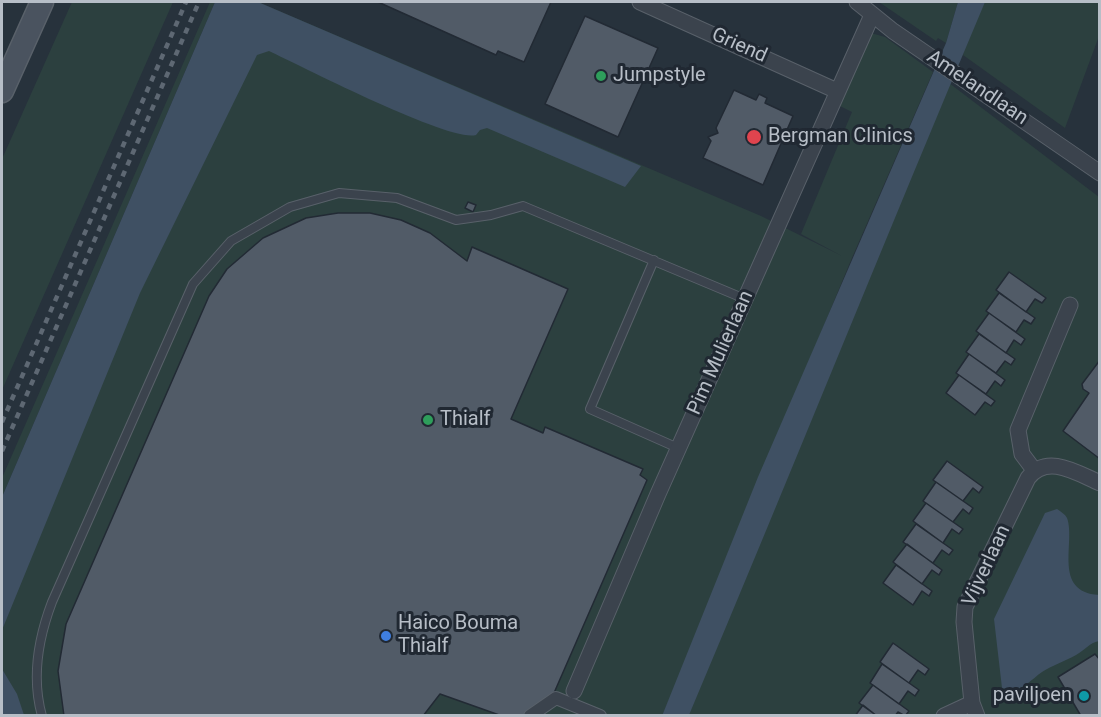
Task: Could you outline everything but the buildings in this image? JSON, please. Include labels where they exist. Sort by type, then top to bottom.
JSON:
[{"type":"main road","points":[[2,91],[42,2]]},
{"type":"street","name":"Griend","points":[[640,2],[837,91]]},
{"type":"street","name":"Amelandlaan","points":[[857,2],[937,61],[1100,173]]},
{"type":"street","name":"Pim Mulierlaan","points":[[574,692],[678,448],[872,15]]},
{"type":"street","points":[[1070,305],[1018,430],[1022,454],[1034,470],[1052,465],[1100,483]]},
{"type":"street","name":"Vijverlaan","points":[[944,716],[974,710],[964,622],[965,607],[1034,470]]},
{"type":"street","points":[[530,716],[556,698],[600,716]]},
{"type":"lane","points":[[42,716],[37,684],[37,654],[51,602],[193,284],[231,241],[290,207],[339,193],[397,198],[456,220],[523,206],[745,298]]},
{"type":"lane","points":[[654,260],[590,409],[678,448]]},
{"type":"green space","points":[[72,2],[173,2],[2,390],[2,159]]},
{"type":"green space","points":[[210,2],[215,2],[2,497],[2,478]]},
{"type":"green space","name":"Thialf","points":[[258,2],[761,216],[842,256],[801,234],[852,112],[838,105],[871,33],[885,37],[933,72],[851,260],[663,715],[2,716],[2,577]]},
{"type":"green space","points":[[879,2],[958,2],[946,43],[938,38],[936,41]]},
{"type":"green space","points":[[972,2],[1099,2],[1099,36],[1065,128],[963,55]]},
{"type":"green space","points":[[949,83],[1099,197],[1099,715],[678,716]]},
{"type":"water","points":[[215,2],[258,2],[641,166],[625,187],[487,128],[480,130],[476,135],[461,134],[438,127],[375,102],[269,51],[257,55],[140,293],[2,630],[2,497]]},
{"type":"water","points":[[958,2],[985,2],[689,715],[662,716],[758,477],[946,43]]},
{"type":"water","points":[[1057,509],[1067,518],[1069,564],[1075,585],[1084,592],[1099,595],[1099,641],[1042,672],[1019,688],[1008,690],[1002,688],[994,619],[1045,513]]},
{"type":"water","points":[[2,669],[17,694],[24,715],[2,715]]},
{"type":"railway","points":[[2,422],[186,2]]},
{"type":"railway","points":[[2,451],[199,2]]},
{"type":"place","name":"Jumpstyle","points":[[601,76]]},
{"type":"place","name":"Bergman Clinics","points":[[754,137]]},
{"type":"place","name":"Thialf","points":[[428,420]]},
{"type":"place","name":"Haico Bouma Thialf","points":[[386,636]]},
{"type":"place","name":"paviljoen","points":[[1084,696]]}]
